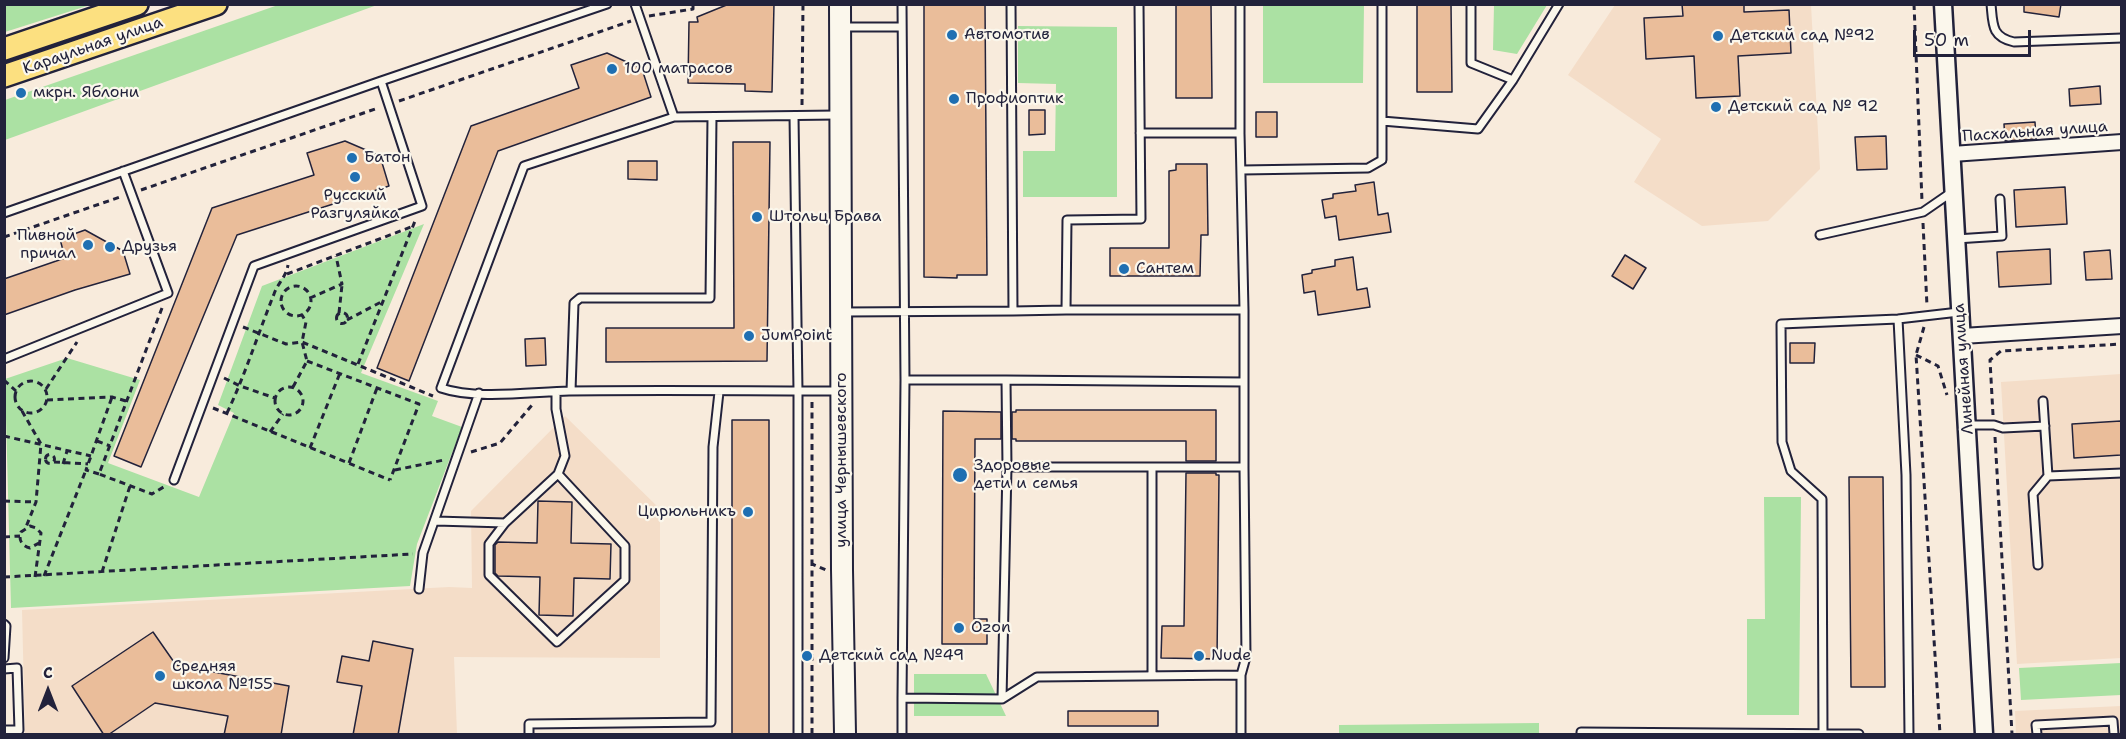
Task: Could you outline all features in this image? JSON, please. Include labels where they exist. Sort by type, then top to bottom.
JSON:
[{"type":"main road","name":"Караульная улица","points":[[4,49],[137,4]]},
{"type":"main road","name":"Караульная улица","points":[[4,76],[216,4]]},
{"type":"main road","name":"улица Чернышевского","points":[[840,4],[845,735]]},
{"type":"street","name":"Линейная улица","points":[[1943,4],[1984,735]]},
{"type":"street","name":"Пасхальная улица","points":[[1952,154],[2121,142]]},
{"type":"street","points":[[1962,336],[2121,326]]},
{"type":"lane","points":[[4,213],[607,4]]},
{"type":"lane","points":[[635,4],[674,117]]},
{"type":"lane","points":[[902,4],[905,311],[902,735]]},
{"type":"lane","points":[[1011,4],[1013,311]]},
{"type":"lane","points":[[1066,310],[1067,220],[1141,219],[1139,4]]},
{"type":"lane","points":[[1240,4],[1246,657],[1241,675],[1241,735]]},
{"type":"lane","points":[[1242,170],[1368,168],[1382,160],[1382,4]]},
{"type":"lane","points":[[1471,4],[1471,63],[1513,80]]},
{"type":"lane","points":[[1382,121],[1478,129],[1513,80],[1559,4]]},
{"type":"lane","points":[[1991,4],[1993,25],[1997,34],[2004,40],[2014,42],[2121,38]]},
{"type":"lane","points":[[840,27],[902,27]]},
{"type":"lane","points":[[174,480],[254,266],[422,206],[381,81]]},
{"type":"lane","points":[[840,115],[674,117],[524,166],[441,388],[450,391],[479,393],[842,391]]},
{"type":"lane","points":[[794,116],[798,391],[798,735]]},
{"type":"lane","points":[[571,391],[574,303],[580,298],[710,298],[712,117]]},
{"type":"lane","points":[[1140,134],[1240,133]]},
{"type":"lane","points":[[4,359],[168,292],[123,171]]},
{"type":"lane","points":[[1820,235],[1923,212],[1954,190]]},
{"type":"lane","points":[[1956,239],[2002,236],[2000,199]]},
{"type":"lane","points":[[843,312],[1244,310]]},
{"type":"lane","points":[[1823,734],[1822,499],[1791,471],[1782,442],[1781,324],[1898,320],[1960,312]]},
{"type":"lane","points":[[1898,320],[1906,475],[1909,735]]},
{"type":"lane","points":[[905,380],[1244,382]]},
{"type":"lane","points":[[1002,699],[1007,467],[1006,380]]},
{"type":"lane","points":[[556,392],[556,408],[566,456],[558,474],[506,524],[489,544],[489,575],[557,642],[625,580],[625,546],[558,474]]},
{"type":"lane","points":[[529,735],[529,724],[711,722],[713,447],[719,392]]},
{"type":"lane","points":[[419,589],[423,553],[479,393]]},
{"type":"lane","points":[[2038,566],[2033,494],[2048,476],[2043,401]]},
{"type":"lane","points":[[1968,425],[1994,425],[2003,428],[2044,426]]},
{"type":"lane","points":[[1007,467],[1244,467]]},
{"type":"lane","points":[[1152,467],[1152,676]]},
{"type":"lane","points":[[2048,476],[2121,473]]},
{"type":"lane","points":[[436,521],[506,524]]},
{"type":"lane","points":[[4,624],[6,626],[4,658]]},
{"type":"lane","points":[[4,669],[17,668],[19,730],[4,730]]},
{"type":"lane","points":[[902,698],[1002,699],[1037,677],[1241,675]]},
{"type":"lane","points":[[2037,735],[2036,725],[2114,721],[2114,735]]},
{"type":"lane","points":[[1581,735],[1581,732],[1859,735]]},
{"type":"path","points":[[4,237],[640,18],[693,9],[693,4]]},
{"type":"path","points":[[1914,4],[1927,315],[1916,355],[1940,735]]},
{"type":"path","points":[[358,364],[422,206]]},
{"type":"path","points":[[287,274],[413,227]]},
{"type":"path","points":[[227,413],[240,386],[276,289],[287,274],[289,254]]},
{"type":"path","points":[[336,256],[342,284],[339,313],[336,317],[338,322],[344,324],[347,320],[384,300]]},
{"type":"path","points":[[310,298],[342,284]]},
{"type":"path","points":[[276,289],[281,297],[281,306],[288,314],[303,315],[310,308],[310,298],[305,289],[295,286],[286,289],[281,297]]},
{"type":"path","points":[[99,474],[168,292]]},
{"type":"path","points":[[339,313],[346,314],[347,320]]},
{"type":"path","points":[[293,387],[307,361],[302,342],[306,322],[303,315]]},
{"type":"path","points":[[233,323],[286,344],[302,342],[434,396],[441,388]]},
{"type":"path","points":[[46,390],[88,326]]},
{"type":"path","points":[[2013,735],[1990,360],[2001,351],[2121,344]]},
{"type":"path","points":[[1916,355],[1938,366],[1947,395]]},
{"type":"path","points":[[202,404],[390,480],[419,404],[307,361]]},
{"type":"path","points":[[214,373],[240,386],[275,398]]},
{"type":"path","points":[[310,448],[340,373]]},
{"type":"path","points":[[4,380],[16,391]]},
{"type":"path","points":[[22,411],[38,412],[48,400],[46,390],[39,382],[28,381],[19,386],[16,391],[16,402],[43,445],[54,458],[54,462]]},
{"type":"path","points":[[284,387],[293,387],[303,397],[302,406],[296,414],[283,414],[276,407],[275,398],[284,387]]},
{"type":"path","points":[[349,464],[377,388]]},
{"type":"path","points":[[1986,394],[1992,394]]},
{"type":"path","points":[[48,400],[112,397],[127,401]]},
{"type":"path","points":[[44,576],[112,397]]},
{"type":"path","points":[[394,470],[457,457],[500,443],[536,401],[556,408]]},
{"type":"path","points":[[270,432],[283,414]]},
{"type":"path","points":[[4,436],[91,456]]},
{"type":"path","points":[[97,441],[110,446]]},
{"type":"path","points":[[39,543],[34,547],[27,547],[21,543],[20,536],[36,502],[43,445]]},
{"type":"path","points":[[63,464],[67,450]]},
{"type":"path","points":[[46,460],[47,456],[51,455]]},
{"type":"path","points":[[40,458],[50,464],[54,462],[88,464]]},
{"type":"path","points":[[86,470],[152,494],[174,480]]},
{"type":"path","points":[[102,572],[130,486]]},
{"type":"path","points":[[4,501],[36,502]]},
{"type":"path","points":[[26,527],[33,526],[39,530],[41,537],[36,577]]},
{"type":"path","points":[[4,537],[20,536]]},
{"type":"path","points":[[4,577],[36,577],[423,553]]},
{"type":"path","points":[[812,735],[812,564],[827,570]]},
{"type":"shaded area","name":"Детский сад № 92","points":[[1615,5],[1811,5],[1820,169],[1768,221],[1702,226],[1634,182],[1661,139],[1568,75]]},
{"type":"shaded area","points":[[2121,374],[2121,658],[2017,664],[2001,382]]},
{"type":"shaded area","points":[[565,416],[660,509],[660,658],[454,657],[457,734],[25,734],[22,610],[449,587],[472,588],[471,511]]},
{"type":"shaded area","points":[[2121,706],[2121,734],[2016,734],[2015,711]]},
{"type":"green space","points":[[5,4],[90,4],[90,5],[5,32]]},
{"type":"green space","points":[[281,4],[377,5],[5,140],[5,100]]},
{"type":"green space","points":[[1263,5],[1364,5],[1363,83],[1263,83]]},
{"type":"green space","points":[[1494,5],[1547,5],[1517,54],[1493,50]]},
{"type":"green space","points":[[1018,26],[1117,27],[1117,197],[1023,197],[1023,151],[1055,151],[1056,84],[1018,83]]},
{"type":"green space","points":[[424,224],[361,373],[438,401],[432,416],[462,427],[417,544],[410,586],[11,608],[5,379],[67,358],[140,380],[108,463],[199,497],[234,413],[218,405],[262,286]]},
{"type":"green space","points":[[1764,497],[1801,497],[1799,715],[1747,715],[1747,619],[1765,619]]},
{"type":"green space","points":[[2121,663],[2121,695],[2021,700],[2019,668]]},
{"type":"green space","points":[[914,674],[986,674],[1006,716],[914,716]]},
{"type":"green space","points":[[1539,723],[1539,734],[1339,734],[1339,725]]},
{"type":"building","points":[[729,4],[774,4],[772,92],[745,91],[745,84],[688,83],[689,22],[698,22],[697,17]]},
{"type":"building","points":[[924,4],[985,4],[987,275],[957,275],[957,278],[924,277]]},
{"type":"building","points":[[1176,4],[1211,4],[1212,98],[1176,98]]},
{"type":"building","points":[[1417,4],[1451,4],[1452,92],[1417,92]]},
{"type":"building","name":"Детский сад №92","points":[[1682,4],[1744,4],[1744,12],[1789,10],[1791,53],[1738,56],[1740,96],[1696,98],[1694,56],[1646,59],[1644,18],[1683,16]]},
{"type":"building","points":[[2024,4],[2061,4],[2059,17],[2024,12]]},
{"type":"building","points":[[607,53],[642,69],[651,97],[498,151],[409,381],[377,368],[471,126],[579,88],[571,65]]},
{"type":"building","points":[[2100,86],[2101,104],[2070,106],[2069,89]]},
{"type":"building","points":[[1029,110],[1045,110],[1045,134],[1029,135]]},
{"type":"building","points":[[1256,112],[1277,112],[1277,137],[1256,137]]},
{"type":"building","points":[[2035,122],[2036,139],[2005,141],[2004,124]]},
{"type":"building","points":[[1886,136],[1887,169],[1857,170],[1855,137]]},
{"type":"building","points":[[345,141],[380,156],[389,186],[237,235],[141,467],[114,456],[212,208],[314,175],[307,153]]},
{"type":"building","points":[[733,142],[770,142],[767,361],[606,362],[606,328],[734,328]]},
{"type":"building","points":[[628,161],[657,161],[657,180],[628,179]]},
{"type":"building","points":[[1176,164],[1207,164],[1208,235],[1201,235],[1200,276],[1110,276],[1110,248],[1169,248],[1169,171],[1176,170]]},
{"type":"building","points":[[1374,182],[1378,215],[1388,213],[1391,232],[1339,240],[1336,216],[1325,218],[1322,200],[1333,198],[1333,194],[1356,191],[1355,185]]},
{"type":"building","points":[[2065,187],[2067,224],[2016,227],[2014,190]]},
{"type":"building","points":[[85,230],[123,251],[130,274],[75,290],[4,315],[4,279],[65,258],[60,239]]},
{"type":"building","points":[[2050,249],[2051,284],[1999,287],[1997,252]]},
{"type":"building","points":[[2110,250],[2112,279],[2086,280],[2084,252]]},
{"type":"building","points":[[1625,255],[1646,268],[1633,289],[1612,276]]},
{"type":"building","points":[[1353,257],[1357,290],[1367,288],[1370,307],[1318,315],[1315,291],[1304,293],[1302,275],[1312,273],[1312,270],[1335,266],[1335,260]]},
{"type":"building","points":[[545,338],[546,365],[526,366],[525,339]]},
{"type":"building","points":[[1790,343],[1815,343],[1814,363],[1790,363]]},
{"type":"building","points":[[1016,410],[1216,410],[1216,461],[1186,461],[1186,441],[1016,441],[1012,439],[1012,412]]},
{"type":"building","points":[[943,411],[1001,412],[1001,439],[975,439],[974,619],[987,619],[987,644],[942,644]]},
{"type":"building","points":[[732,420],[769,420],[769,735],[732,735]]},
{"type":"building","points":[[2121,421],[2121,455],[2074,458],[2072,424]]},
{"type":"building","points":[[1186,473],[1216,473],[1219,475],[1217,659],[1161,658],[1162,626],[1184,626]]},
{"type":"building","points":[[1849,477],[1883,477],[1885,687],[1851,687]]},
{"type":"building","points":[[538,501],[572,502],[571,543],[611,544],[610,579],[574,578],[573,616],[539,615],[540,577],[498,576],[495,573],[495,545],[498,542],[537,543]]},
{"type":"building","name":"Средняя школа №155","points":[[153,632],[176,665],[289,686],[281,735],[224,735],[228,716],[155,703],[108,735],[104,735],[72,686]]},
{"type":"building","points":[[373,641],[413,649],[398,735],[353,735],[362,686],[337,682],[342,656],[369,661]]},
{"type":"building","points":[[1068,711],[1158,711],[1158,726],[1068,726]]},
{"type":"place","name":"Автомотив","points":[[952,35]]},
{"type":"place","name":"Детский сад №92","points":[[1718,36]]},
{"type":"place","name":"100 матрасов","points":[[612,69]]},
{"type":"place","name":"мкрн. Яблони","points":[[21,93]]},
{"type":"place","name":"Профиоптик","points":[[954,99]]},
{"type":"place","name":"Детский сад № 92","points":[[1716,107]]},
{"type":"place","name":"Батон","points":[[352,158]]},
{"type":"place","name":"Русский Разгуляйка","points":[[355,177]]},
{"type":"place","name":"Штольц Брава","points":[[757,217]]},
{"type":"place","name":"Пивной причал","points":[[88,245]]},
{"type":"place","name":"Друзья","points":[[110,247]]},
{"type":"place","name":"Сантем","points":[[1124,269]]},
{"type":"place","name":"JumPoint","points":[[749,336]]},
{"type":"place","name":"Здоровые дети и семья","points":[[960,475]]},
{"type":"place","name":"Цирюльникъ","points":[[748,512]]},
{"type":"place","name":"Ozon","points":[[959,628]]},
{"type":"place","name":"Детский сад №49","points":[[807,656]]},
{"type":"place","name":"Nude","points":[[1199,656]]},
{"type":"place","name":"Средняя школа №155","points":[[160,676]]}]
